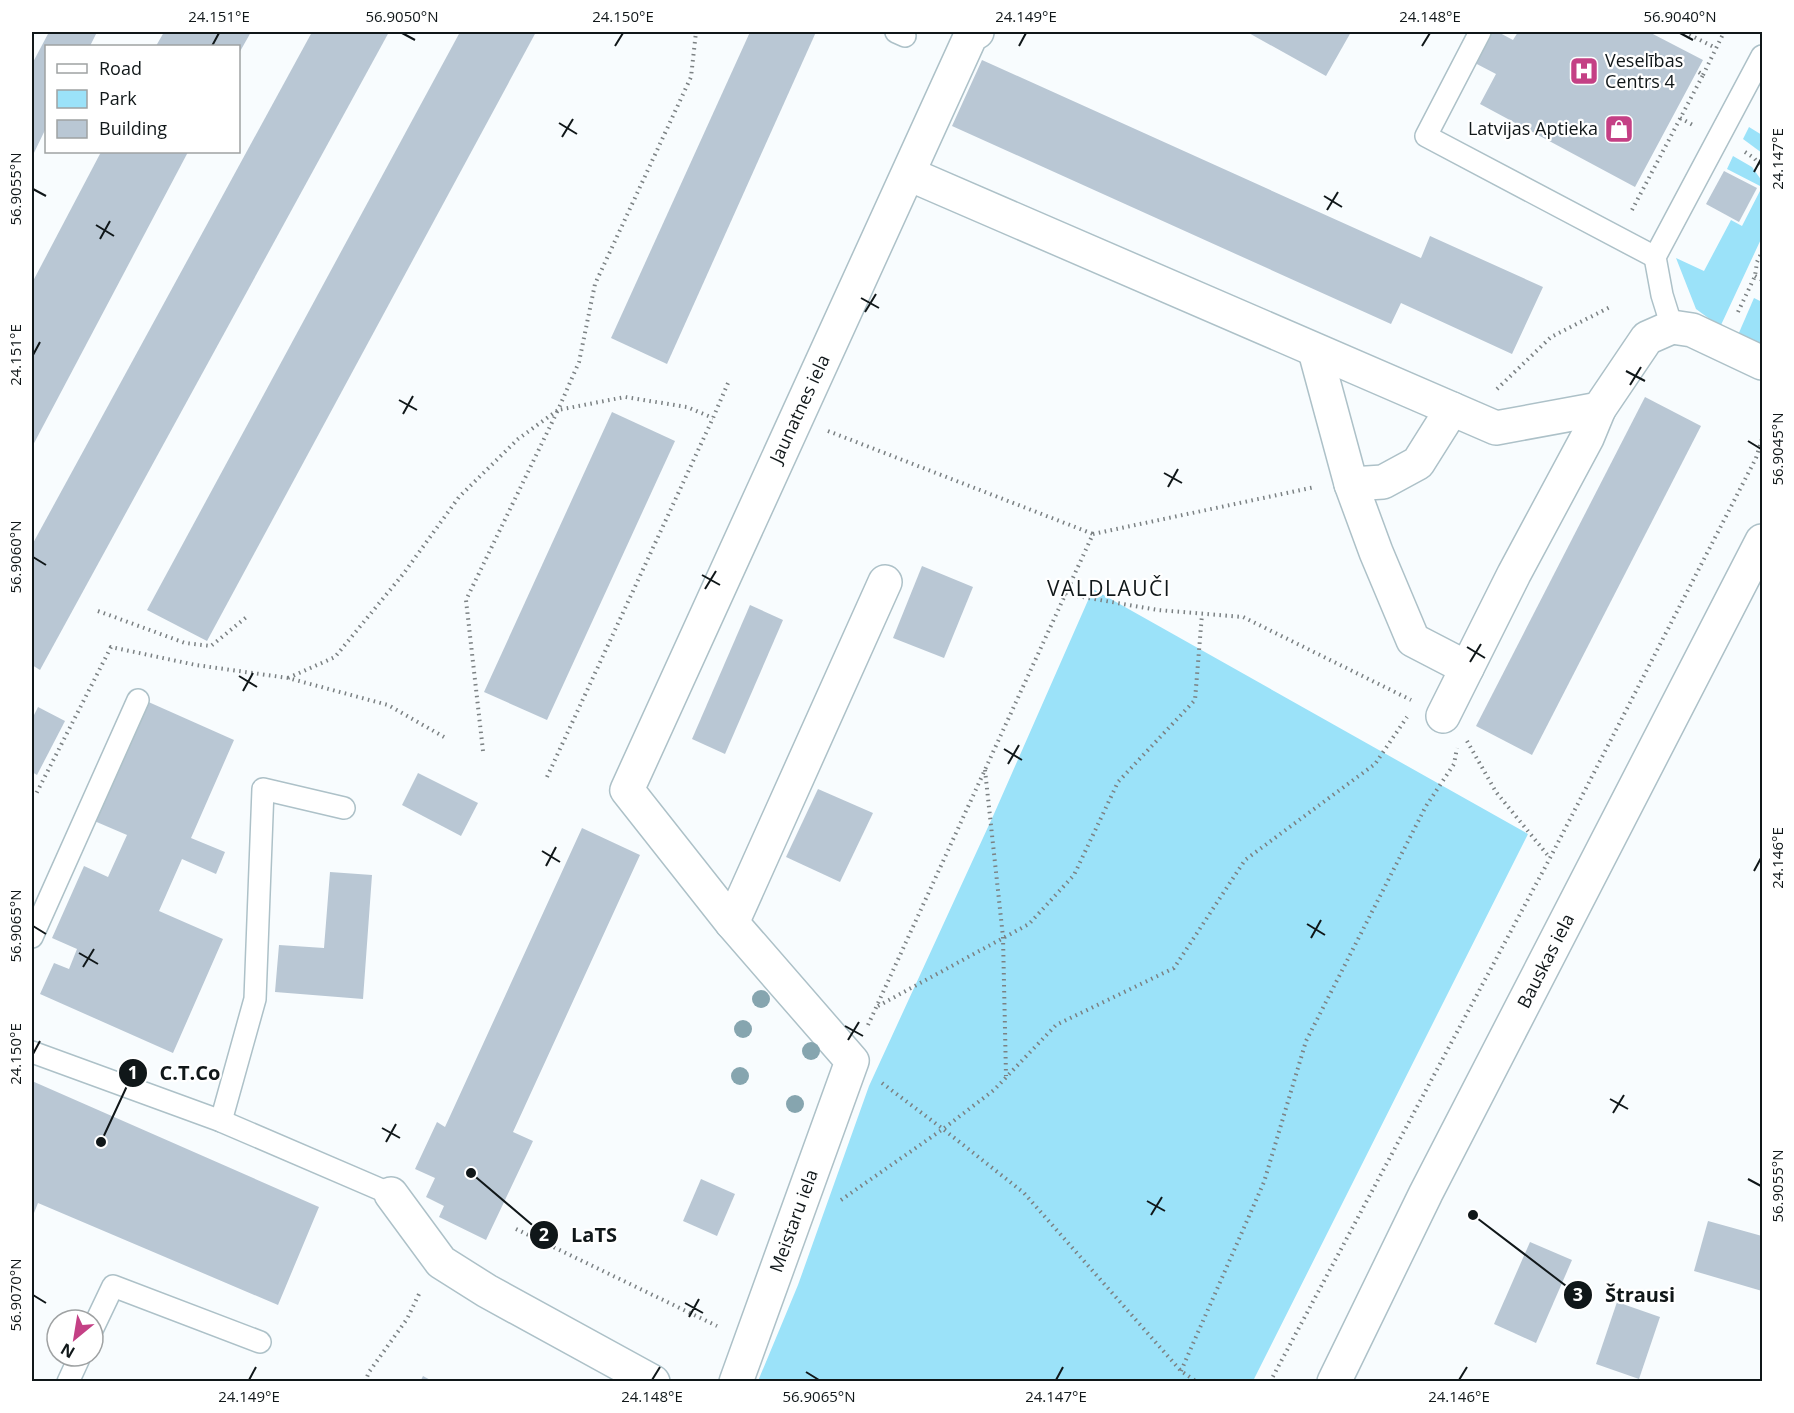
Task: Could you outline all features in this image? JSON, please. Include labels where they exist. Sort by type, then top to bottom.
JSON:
[{"type":"street","name":"Jaunatnes iela","points":[[732,923],[627,790],[971,35],[977,32]]},
{"type":"street","points":[[909,174],[1496,428],[1599,409]]},
{"type":"street","points":[[1440,716],[1587,438],[1599,409],[1647,338],[1672,327],[1692,330],[1762,363]]},
{"type":"street","points":[[1315,351],[1351,484],[1376,552],[1413,640],[1467,668]]},
{"type":"street","points":[[1351,484],[1383,482],[1418,463],[1463,415]]},
{"type":"street","name":"Bauskas iela","points":[[1334,1382],[1426,1193],[1762,542]]},
{"type":"street","points":[[852,1061],[732,923],[885,582]]},
{"type":"street","name":"Meistaru iela","points":[[736,1382],[852,1061]]},
{"type":"street","points":[[391,1194],[441,1262],[619,1373],[653,1382]]},
{"type":"lane","points":[[1480,32],[1426,136],[1655,257]]},
{"type":"lane","points":[[1672,327],[1662,295],[1655,257],[1762,56]]},
{"type":"lane","points":[[32,937],[138,700]]},
{"type":"lane","points":[[221,1121],[255,999],[263,789],[344,808]]},
{"type":"lane","points":[[32,1052],[221,1121],[391,1194]]},
{"type":"lane","points":[[103,1308],[113,1286],[260,1342]]},
{"type":"lane","points":[[68,1382],[74,1368]]},
{"type":"path","points":[[483,751],[466,600],[579,362],[595,284],[691,77],[696,32]]},
{"type":"path","points":[[1684,32],[1716,48]]},
{"type":"path","points":[[1618,237],[1724,32]]},
{"type":"path","points":[[1697,71],[1703,75]]},
{"type":"path","points":[[1762,252],[1757,262],[1755,276],[1762,280]]},
{"type":"path","points":[[1463,415],[1482,403],[1551,338],[1612,306]]},
{"type":"path","points":[[547,777],[728,382]]},
{"type":"path","points":[[288,678],[335,657],[404,573],[459,497],[518,439],[558,410],[625,397],[687,407],[713,418]]},
{"type":"path","points":[[795,418],[1093,534],[1316,487],[1351,484]]},
{"type":"path","points":[[1270,1382],[1550,858],[1750,469],[1762,439]]},
{"type":"path","points":[[1093,534],[852,1061],[1024,1193],[1181,1371],[1197,1382]]},
{"type":"path","points":[[1065,594],[1158,610],[1242,617],[1440,716],[1496,792],[1550,858]]},
{"type":"path","points":[[98,611],[185,643],[211,646],[249,615]]},
{"type":"path","points":[[876,1007],[1029,924],[1074,875],[1118,782],[1195,700],[1202,614]]},
{"type":"path","points":[[32,792],[36,794],[111,646],[196,665],[288,678],[388,705],[444,737]]},
{"type":"path","points":[[837,1203],[943,1129],[994,1090],[1056,1025],[1174,968],[1245,860],[1440,716]]},
{"type":"path","points":[[1181,1371],[1264,1182],[1306,1041],[1426,806],[1454,764],[1440,716]]},
{"type":"path","points":[[985,769],[1003,938],[1006,1077]]},
{"type":"path","points":[[516,1229],[750,1342]]},
{"type":"path","points":[[366,1382],[369,1372],[407,1319],[419,1294],[441,1262]]},
{"type":"green space","points":[[1749,127],[1762,135],[1762,153],[1743,139]]},
{"type":"green space","points":[[1733,156],[1752,167],[1762,181],[1762,187],[1727,169]]},
{"type":"green space","points":[[1762,187],[1762,237],[1721,325],[1696,309],[1676,258],[1704,271],[1731,220],[1742,226]]},
{"type":"green space","points":[[1754,298],[1762,302],[1762,346],[1738,335]]},
{"type":"green space","points":[[1093,589],[1528,834],[1253,1381],[758,1381],[798,1285],[869,1086],[994,814]]},
{"type":"building","points":[[49,32],[97,32],[90,45],[45,45],[45,130],[32,157],[32,64]]},
{"type":"building","points":[[164,32],[251,32],[240,51],[240,45],[157,45]]},
{"type":"building","points":[[312,32],[389,32],[40,670],[32,665],[32,545]]},
{"type":"building","points":[[460,32],[536,32],[207,641],[147,610]]},
{"type":"building","points":[[750,32],[816,32],[667,364],[611,338]]},
{"type":"building","points":[[1247,32],[1351,32],[1326,76]]},
{"type":"building","points":[[1489,32],[1498,32],[1513,40],[1518,32],[1649,32],[1703,60],[1635,187],[1480,104],[1496,74],[1473,62]]},
{"type":"building","points":[[982,60],[1421,258],[1430,236],[1543,287],[1512,354],[1401,303],[1391,324],[952,126]]},
{"type":"building","points":[[100,153],[187,153],[32,447],[32,283]]},
{"type":"building","points":[[1724,171],[1757,188],[1739,222],[1706,204]]},
{"type":"building","points":[[1645,397],[1701,426],[1532,755],[1476,726]]},
{"type":"building","points":[[612,412],[675,441],[547,720],[484,692]]},
{"type":"building","points":[[922,566],[973,587],[944,658],[893,638]]},
{"type":"building","points":[[750,605],[783,620],[725,754],[692,739]]},
{"type":"building","points":[[144,700],[234,740],[191,838],[225,852],[216,874],[182,859],[159,911],[223,939],[173,1053],[40,994],[54,963],[69,969],[77,949],[52,938],[84,866],[108,877],[127,835],[92,820]]},
{"type":"building","points":[[38,707],[65,721],[37,775],[32,772],[32,719]]},
{"type":"building","points":[[418,773],[478,803],[461,836],[402,805]]},
{"type":"building","points":[[818,789],[873,813],[840,882],[786,857]]},
{"type":"building","points":[[582,828],[640,855],[513,1132],[533,1141],[486,1240],[439,1217],[444,1206],[426,1197],[435,1178],[415,1169],[437,1122],[445,1127]]},
{"type":"building","points":[[330,872],[372,875],[363,999],[275,992],[279,945],[324,948]]},
{"type":"building","points":[[32,1081],[319,1207],[278,1305],[38,1203],[32,1218]]},
{"type":"building","points":[[701,1179],[735,1194],[717,1236],[683,1221]]},
{"type":"building","points":[[1708,1221],[1762,1236],[1762,1291],[1694,1271]]},
{"type":"building","points":[[1530,1242],[1572,1260],[1536,1343],[1494,1324]]},
{"type":"building","points":[[1617,1302],[1660,1317],[1639,1379],[1596,1364]]},
{"type":"building","points":[[423,1376],[434,1382],[420,1382]]},
{"type":"place","name":"Veselības Centrs 4","points":[[1584,71]]},
{"type":"place","name":"Latvijas Aptieka","points":[[1619,129]]},
{"type":"place","name":"C.T.Co","points":[[101,1142]]},
{"type":"place","name":"LaTS","points":[[471,1173]]},
{"type":"place","name":"Štrausi","points":[[1473,1215]]},
{"type":"district","name":"VALDLAUČI","points":[[1109,589]]}]
